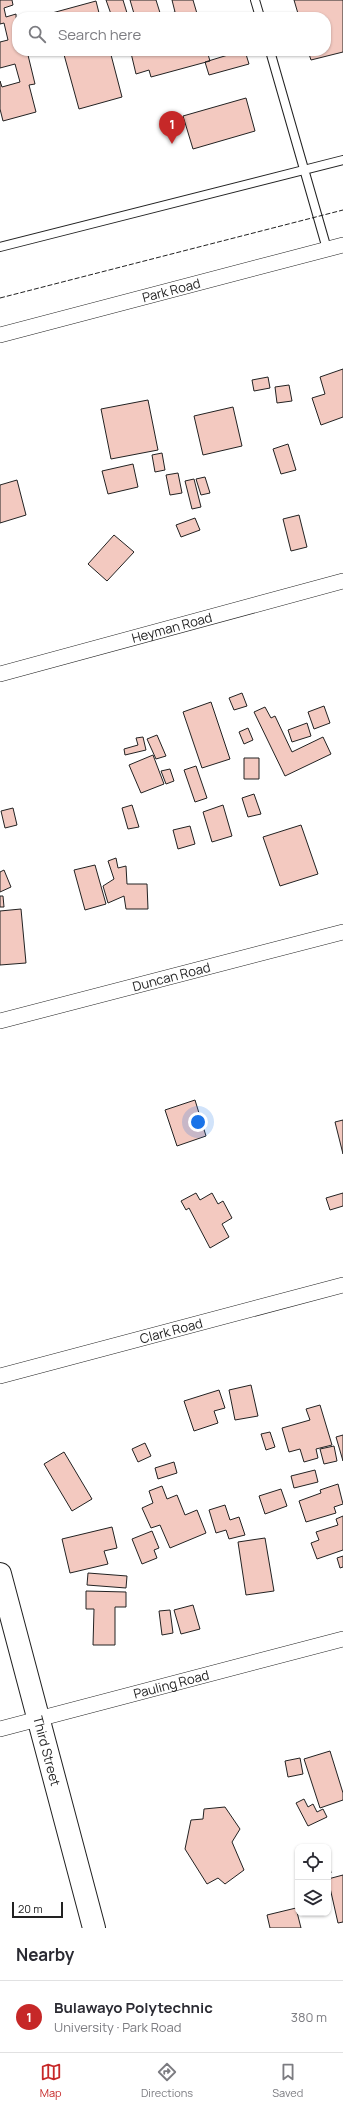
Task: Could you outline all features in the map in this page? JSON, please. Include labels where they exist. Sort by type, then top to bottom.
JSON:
[{"type":"main road","name":"Third Street","points":[[0,1574],[94,1928]]},
{"type":"street","name":"Park Road","points":[[0,334],[343,245]]},
{"type":"street","name":"Heyman Road","points":[[0,674],[343,581]]},
{"type":"street","name":"Duncan Road","points":[[0,1021],[343,932]]},
{"type":"street","name":"Clark Road","points":[[0,1376],[343,1285]]},
{"type":"street","name":"Pauling Road","points":[[0,1728],[343,1639]]},
{"type":"lane","points":[[255,0],[259,12]]},
{"type":"lane","points":[[271,56],[327,249]]},
{"type":"lane","points":[[0,248],[343,160]]},
{"type":"building","points":[[0,0],[12,0],[13,5],[4,8],[6,17],[12,15],[12,56],[28,56],[35,84],[29,85],[36,112],[3,121],[0,109],[0,81],[2,87],[20,82],[15,64],[0,68],[0,42],[8,40],[4,23],[0,24]]},
{"type":"building","points":[[106,0],[123,0],[127,12],[110,12]]},
{"type":"building","points":[[130,0],[156,0],[160,12],[134,12]]},
{"type":"building","points":[[172,0],[193,0],[197,12],[175,12]]},
{"type":"building","points":[[294,0],[343,0],[343,52],[331,55],[331,12],[298,12]]},
{"type":"building","points":[[96,1],[99,12],[56,12]]},
{"type":"building","points":[[64,56],[111,56],[122,97],[79,109]]},
{"type":"building","points":[[132,56],[208,56],[210,61],[151,77],[149,70],[136,74]]},
{"type":"building","points":[[225,56],[247,56],[249,64],[209,75],[205,62]]},
{"type":"building","points":[[310,56],[327,56],[311,60]]},
{"type":"building","points":[[246,98],[255,131],[193,149],[183,116]]},
{"type":"building","points":[[343,369],[343,417],[321,425],[312,398],[325,394],[320,377]]},
{"type":"building","points":[[268,377],[270,388],[254,391],[252,380]]},
{"type":"building","points":[[289,385],[292,401],[277,403],[275,387]]},
{"type":"building","points":[[148,400],[158,450],[111,459],[101,409]]},
{"type":"building","points":[[233,407],[242,446],[203,455],[194,416]]},
{"type":"building","points":[[288,444],[296,470],[281,474],[273,449]]},
{"type":"building","points":[[162,453],[165,470],[155,472],[152,455]]},
{"type":"building","points":[[133,464],[138,487],[108,494],[102,471]]},
{"type":"building","points":[[178,473],[182,493],[170,495],[166,475]]},
{"type":"building","points":[[205,477],[210,493],[201,495],[196,479]]},
{"type":"building","points":[[194,479],[201,507],[192,509],[185,481]]},
{"type":"building","points":[[17,480],[26,515],[0,523],[0,485]]},
{"type":"building","points":[[299,515],[307,547],[291,551],[283,519]]},
{"type":"building","points":[[195,518],[200,530],[181,537],[176,525]]},
{"type":"building","points":[[114,535],[134,552],[107,581],[88,564]]},
{"type":"building","points":[[242,693],[247,706],[234,710],[229,698]]},
{"type":"building","points":[[211,702],[230,759],[202,768],[183,712]]},
{"type":"building","points":[[324,706],[330,723],[314,729],[308,712]]},
{"type":"building","points":[[265,707],[271,718],[275,716],[292,752],[323,737],[331,754],[285,776],[254,712]]},
{"type":"building","points":[[307,723],[311,736],[292,742],[288,730]]},
{"type":"building","points":[[248,728],[253,740],[244,744],[239,732]]},
{"type":"building","points":[[157,735],[166,756],[156,759],[147,739]]},
{"type":"building","points":[[143,737],[146,750],[125,755],[124,749],[138,745],[136,738]]},
{"type":"building","points":[[153,755],[164,784],[141,793],[129,765]]},
{"type":"building","points":[[244,758],[259,758],[259,779],[244,779]]},
{"type":"building","points":[[196,766],[207,798],[195,802],[184,770]]},
{"type":"building","points":[[170,769],[174,781],[166,784],[161,771]]},
{"type":"building","points":[[254,794],[261,814],[248,817],[242,798]]},
{"type":"building","points":[[132,805],[139,827],[128,829],[122,808]]},
{"type":"building","points":[[223,805],[232,836],[212,842],[203,812]]},
{"type":"building","points":[[13,808],[17,825],[5,828],[1,811]]},
{"type":"building","points":[[301,825],[318,874],[280,886],[263,837]]},
{"type":"building","points":[[190,826],[195,844],[178,849],[173,830]]},
{"type":"building","points":[[116,858],[118,868],[126,866],[127,884],[147,884],[148,909],[126,909],[124,896],[108,903],[103,886],[114,879],[108,861]]},
{"type":"building","points":[[95,865],[106,904],[85,910],[74,870]]},
{"type":"building","points":[[4,870],[11,887],[0,892],[0,872]]},
{"type":"building","points":[[0,896],[3,896],[4,907],[0,907]]},
{"type":"building","points":[[21,909],[26,963],[0,965],[0,911]]},
{"type":"building","points":[[195,1100],[206,1136],[177,1146],[165,1110]]},
{"type":"building","points":[[343,1120],[343,1154],[335,1122]]},
{"type":"building","points":[[196,1193],[200,1200],[212,1193],[218,1204],[223,1201],[232,1218],[222,1224],[229,1237],[210,1248],[189,1208],[186,1210],[181,1201]]},
{"type":"building","points":[[343,1193],[343,1206],[330,1210],[326,1198]]},
{"type":"building","points":[[251,1385],[258,1416],[235,1420],[229,1390]]},
{"type":"building","points":[[219,1390],[225,1408],[214,1411],[218,1423],[194,1431],[184,1401]]},
{"type":"building","points":[[320,1405],[332,1445],[316,1449],[318,1458],[304,1462],[300,1449],[289,1452],[282,1428],[310,1420],[306,1409]]},
{"type":"building","points":[[270,1432],[275,1447],[266,1450],[261,1434]]},
{"type":"building","points":[[343,1435],[343,1461],[336,1437]]},
{"type":"building","points":[[145,1443],[151,1456],[138,1462],[132,1449]]},
{"type":"building","points":[[334,1446],[337,1461],[324,1464],[320,1449]]},
{"type":"building","points":[[64,1452],[92,1499],[72,1511],[44,1464]]},
{"type":"building","points":[[174,1462],[177,1473],[158,1479],[155,1468]]},
{"type":"building","points":[[315,1470],[318,1482],[294,1488],[291,1476]]},
{"type":"building","points":[[338,1484],[343,1504],[334,1507],[336,1513],[306,1522],[299,1501],[321,1493],[320,1490]]},
{"type":"building","points":[[162,1486],[167,1499],[177,1495],[185,1515],[197,1510],[206,1533],[170,1548],[160,1525],[151,1528],[142,1508],[153,1503],[149,1491]]},
{"type":"building","points":[[281,1489],[287,1506],[265,1514],[259,1496]]},
{"type":"building","points":[[225,1505],[230,1520],[239,1517],[245,1535],[229,1539],[226,1530],[216,1533],[209,1510]]},
{"type":"building","points":[[343,1516],[343,1550],[317,1559],[311,1543],[319,1540],[316,1532],[338,1525],[336,1519]]},
{"type":"building","points":[[112,1527],[117,1548],[104,1551],[108,1564],[70,1573],[62,1539]]},
{"type":"building","points":[[152,1531],[159,1548],[154,1550],[157,1558],[142,1564],[132,1539]]},
{"type":"building","points":[[265,1538],[274,1591],[246,1595],[238,1542]]},
{"type":"building","points":[[343,1556],[343,1567],[340,1568],[337,1558]]},
{"type":"building","points":[[88,1573],[127,1576],[126,1588],[87,1585]]},
{"type":"building","points":[[86,1591],[126,1592],[126,1607],[115,1607],[115,1645],[93,1645],[94,1609],[86,1609]]},
{"type":"building","points":[[193,1605],[200,1629],[181,1634],[174,1610]]},
{"type":"building","points":[[170,1610],[173,1633],[162,1635],[159,1611]]},
{"type":"building","points":[[330,1751],[343,1793],[343,1800],[320,1808],[304,1759]]},
{"type":"building","points":[[300,1758],[303,1774],[288,1777],[285,1761]]},
{"type":"building","points":[[304,1799],[308,1807],[313,1804],[317,1812],[323,1809],[327,1817],[308,1826],[296,1803]]},
{"type":"building","points":[[225,1807],[240,1829],[232,1842],[244,1870],[225,1884],[218,1878],[207,1884],[185,1849],[191,1820],[203,1819],[204,1809]]},
{"type":"building","points":[[343,1875],[343,1922],[338,1923],[331,1892],[331,1878]]},
{"type":"building","points":[[295,1908],[295,1916],[298,1916],[301,1928],[270,1928],[267,1915]]},
{"type":"fence","points":[[0,298],[343,210]]},
{"type":"place","name":"Bulawayo Polytechnic","points":[[172,144]]}]
